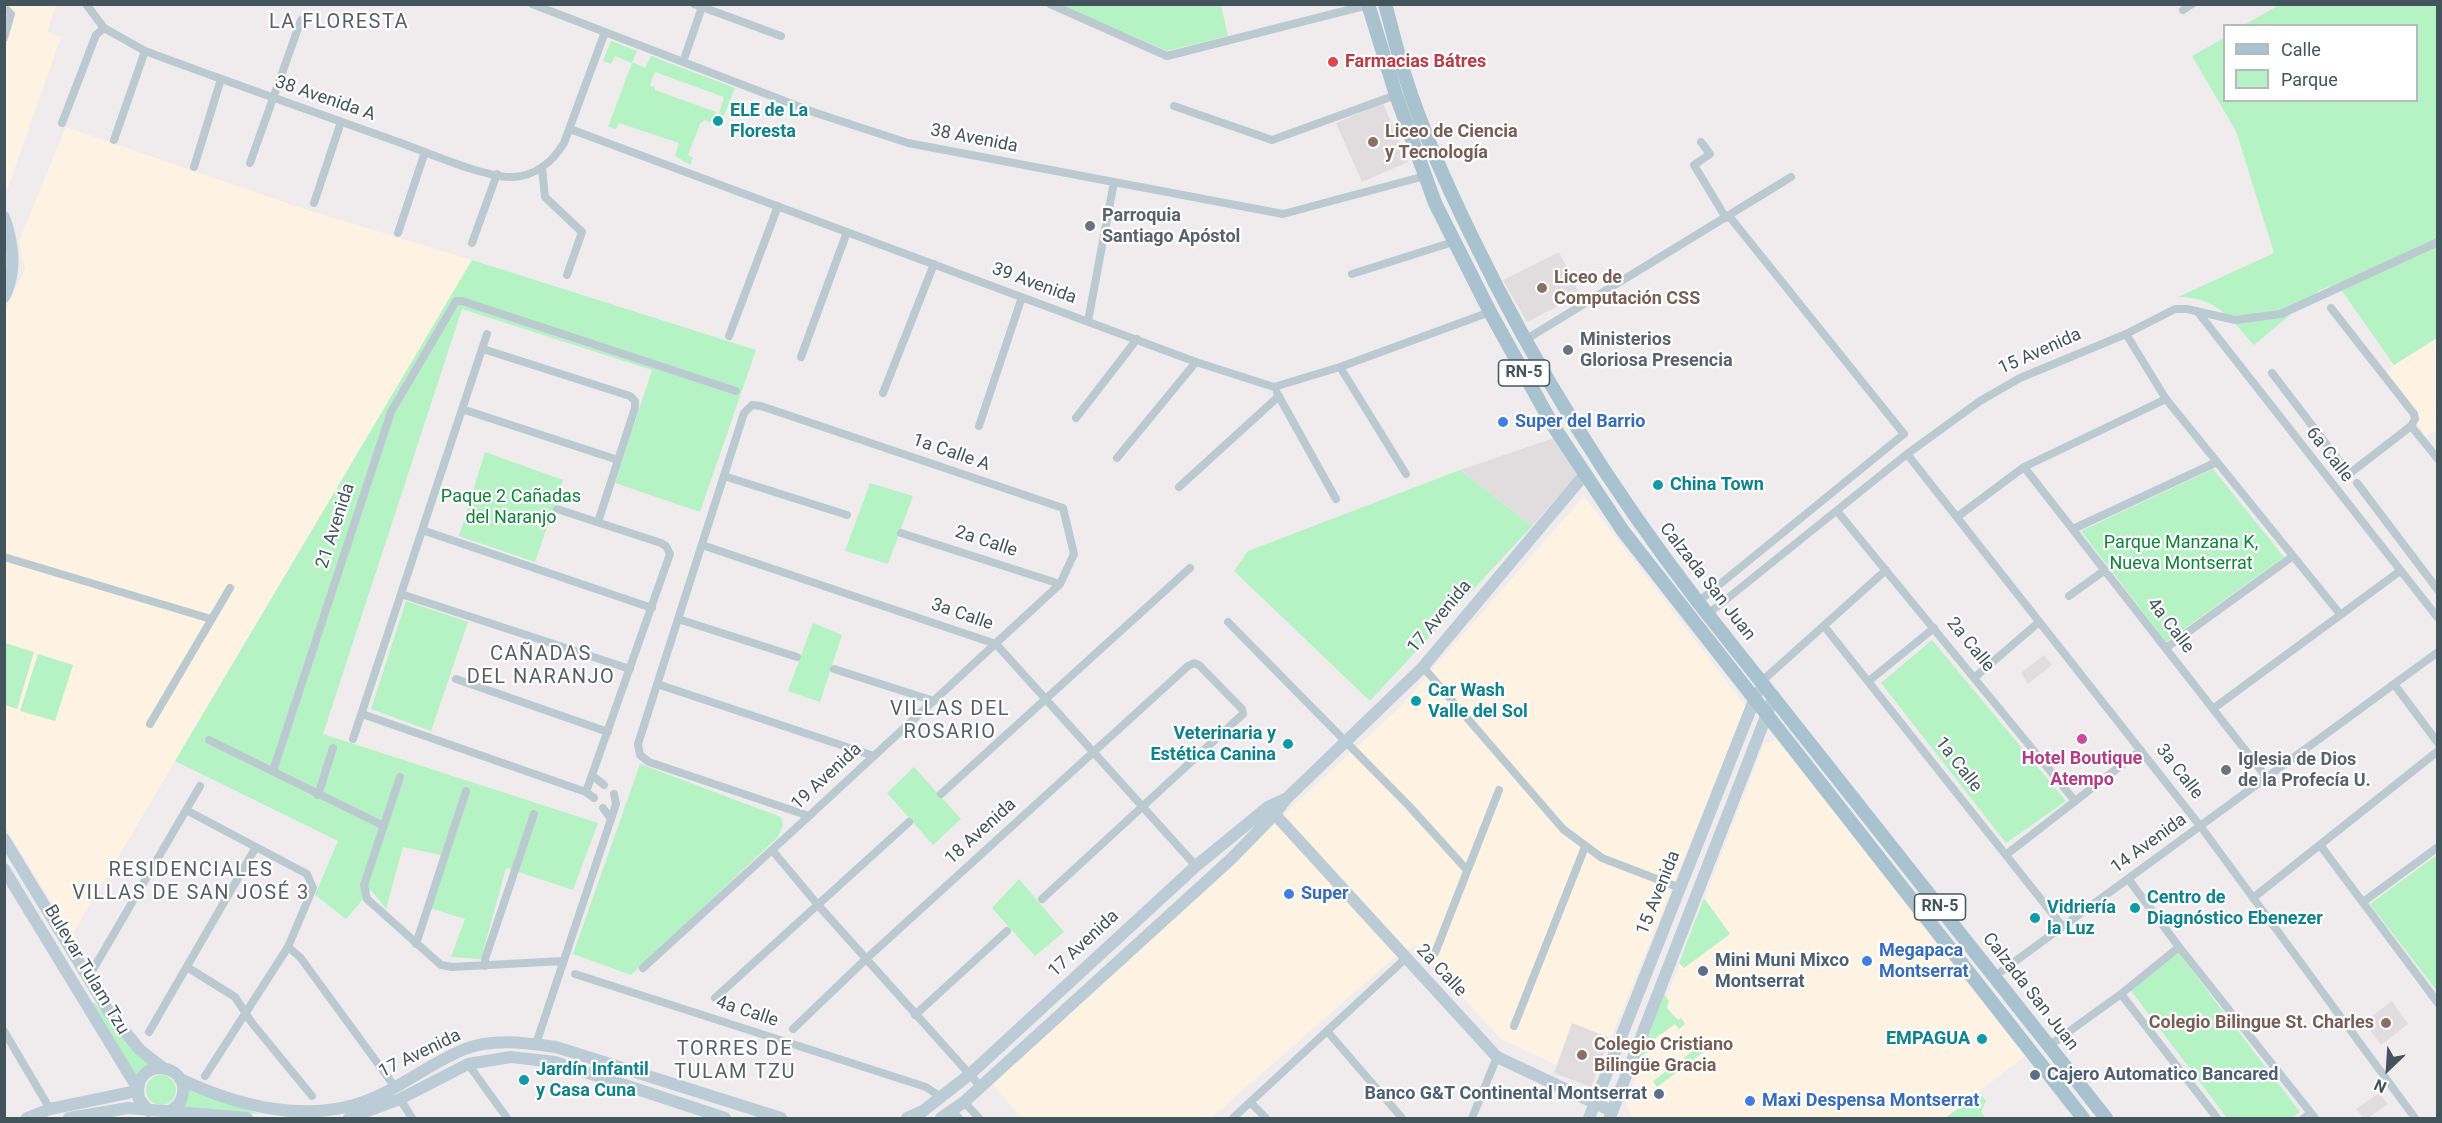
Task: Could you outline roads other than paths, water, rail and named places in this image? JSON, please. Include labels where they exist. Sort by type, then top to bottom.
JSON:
[{"type":"main road","name":"Calzada San Juan","points":[[1385,4],[1406,79],[1443,177],[1525,340],[1568,416],[1649,537],[1698,602],[2106,1119]]},
{"type":"main road","name":"Calzada San Juan","points":[[1368,5],[1396,95],[1425,176],[1453,243],[1552,424],[1627,537],[2083,1119]]},
{"type":"main road","points":[[4,217],[12,248],[12,265],[4,297]]},
{"type":"main road","name":"17 Avenida","points":[[907,1119],[969,1075],[1196,866],[1286,799],[1347,742],[1423,667],[1585,474]]},
{"type":"main road","name":"15 Avenida","points":[[1588,1119],[1762,681]]},
{"type":"main road","name":"15 Avenida","points":[[1613,1116],[1765,714],[1774,696]]},
{"type":"main road","name":"17 Avenida","points":[[951,1116],[1182,904],[1271,811]]},
{"type":"main road","name":"2a Calle","points":[[1271,811],[1497,1057],[1595,1102],[1613,1116]]},
{"type":"main road","name":"Bulevar Tulam Tzu","points":[[4,839],[88,978],[120,1026],[140,1050],[163,1068]]},
{"type":"main road","name":"Bulevar Tulam Tzu","points":[[4,869],[138,1090]]},
{"type":"main road","name":"17 Avenida","points":[[180,1079],[228,1100],[248,1105],[313,1111],[356,1105],[466,1049],[498,1042],[536,1044],[556,1047],[781,1119]]},
{"type":"main road","name":"17 Avenida","points":[[349,1119],[399,1100],[468,1064],[511,1057],[555,1062],[724,1119]]},
{"type":"main road","points":[[149,1110],[139,1099],[138,1090],[143,1076],[148,1071],[163,1068],[170,1070],[180,1079],[183,1086],[181,1100],[171,1111],[164,1113]]},
{"type":"main road","points":[[27,1119],[50,1109],[138,1090]]},
{"type":"main road","points":[[1574,1093],[1586,1105],[1588,1119]]},
{"type":"main road","points":[[69,1119],[108,1114],[128,1108],[194,1116],[247,1119]]},
{"type":"street","points":[[62,123],[96,35],[104,28],[86,4]]},
{"type":"street","name":"38 Avenida","points":[[532,4],[816,113],[908,143],[1283,214],[1425,176]]},
{"type":"street","points":[[1050,4],[1167,56],[1368,5]]},
{"type":"street","points":[[2183,10],[2192,4]]},
{"type":"street","points":[[683,62],[698,6],[781,36]]},
{"type":"street","points":[[4,7],[11,14],[4,38]]},
{"type":"street","points":[[250,163],[301,20]]},
{"type":"street","name":"38 Avenida A","points":[[104,28],[145,51],[425,152],[513,177],[542,168]]},
{"type":"street","points":[[567,275],[582,232],[545,197],[542,168],[557,155],[570,129],[605,32]]},
{"type":"street","points":[[114,140],[145,51]]},
{"type":"street","points":[[194,167],[221,80]]},
{"type":"street","points":[[1174,106],[1272,140],[1396,95]]},
{"type":"street","points":[[314,203],[341,122]]},
{"type":"street","name":"39 Avenida","points":[[570,129],[1196,362],[1274,387]]},
{"type":"street","points":[[1698,602],[1902,438],[1904,432],[1727,217],[1694,165],[1710,154],[1701,142]]},
{"type":"street","points":[[398,233],[425,152]]},
{"type":"street","points":[[472,243],[497,174]]},
{"type":"street","points":[[1525,340],[1791,177]]},
{"type":"street","points":[[1088,321],[1114,182]]},
{"type":"street","points":[[729,336],[778,206]]},
{"type":"street","points":[[801,357],[847,232]]},
{"type":"street","name":"15 Avenida","points":[[1708,614],[1907,454],[1980,401],[2020,378],[2126,334],[2175,309],[2197,311],[2235,320],[2282,314],[2438,242]]},
{"type":"street","points":[[1352,274],[1453,243]]},
{"type":"street","points":[[883,393],[934,264]]},
{"type":"street","points":[[979,426],[1022,297]]},
{"type":"street","name":"21 Avenida","points":[[273,771],[391,412],[456,301],[462,301],[736,391]]},
{"type":"street","points":[[2331,308],[2414,414],[2415,419],[2411,426],[2438,459]]},
{"type":"street","name":"6a Calle","points":[[2197,311],[2438,618]]},
{"type":"street","points":[[1336,499],[1274,387],[1340,367],[1490,312]]},
{"type":"street","points":[[353,739],[488,334]]},
{"type":"street","points":[[2126,334],[2166,399],[2340,614]]},
{"type":"street","points":[[1076,418],[1137,339]]},
{"type":"street","points":[[483,349],[632,397],[635,408],[598,522]]},
{"type":"street","points":[[1117,458],[1196,362]]},
{"type":"street","points":[[1340,367],[1406,474]]},
{"type":"street","name":"6a Calle","points":[[2272,373],[2349,474],[2411,426]]},
{"type":"street","points":[[1179,487],[1279,396]]},
{"type":"street","points":[[1958,518],[2024,467],[2166,399]]},
{"type":"street","name":"1a Calle A","points":[[724,476],[744,413],[752,405],[761,405],[1063,508],[1074,554],[1060,585]]},
{"type":"street","points":[[462,409],[618,460]]},
{"type":"street","name":"3a Calle","points":[[1907,454],[2201,827],[2415,1119]]},
{"type":"street","points":[[2073,529],[2217,462]]},
{"type":"street","name":"4a Calle","points":[[2024,467],[2267,778]]},
{"type":"street","points":[[809,816],[649,762],[640,755],[638,744],[724,476],[847,515]]},
{"type":"street","name":"6a Calle","points":[[2357,483],[2438,590]]},
{"type":"street","points":[[557,509],[661,543],[668,548],[670,557],[586,792]]},
{"type":"street","name":"2a Calle","points":[[1837,511],[2074,801]]},
{"type":"street","points":[[422,530],[652,608]]},
{"type":"street","name":"2a Calle","points":[[901,533],[1060,585]]},
{"type":"street","name":"3a Calle","points":[[702,545],[996,644],[1196,866]]},
{"type":"street","points":[[2166,648],[2293,556]]},
{"type":"street","points":[[4,557],[211,619]]},
{"type":"street","points":[[940,794],[1190,568]]},
{"type":"street","points":[[1762,681],[1886,570]]},
{"type":"street","points":[[2069,596],[2105,570]]},
{"type":"street","points":[[2214,708],[2400,571]]},
{"type":"street","name":"19 Avenida","points":[[643,968],[1060,585]]},
{"type":"street","points":[[150,724],[230,588]]},
{"type":"street","points":[[401,594],[630,669]]},
{"type":"street","points":[[678,619],[797,657]]},
{"type":"street","points":[[1228,622],[1347,742],[1467,870]]},
{"type":"street","points":[[1974,678],[2039,622]]},
{"type":"street","name":"1a Calle","points":[[1824,626],[2007,854],[2062,927]]},
{"type":"street","points":[[1870,681],[1934,628]]},
{"type":"street","name":"14 Avenida","points":[[1995,976],[2438,652]]},
{"type":"street","name":"18 Avenida","points":[[793,1029],[866,959],[1194,663],[1235,702],[1243,714],[1142,808]]},
{"type":"street","points":[[1423,667],[1550,815],[1585,848],[1602,858],[1680,888]]},
{"type":"street","points":[[834,669],[934,701]]},
{"type":"street","points":[[456,679],[608,732]]},
{"type":"street","points":[[657,684],[874,756]]},
{"type":"street","points":[[2394,684],[2438,743]]},
{"type":"street","points":[[362,714],[586,792],[594,798]]},
{"type":"street","points":[[208,740],[384,825]]},
{"type":"street","points":[[318,795],[333,748]]},
{"type":"street","points":[[2007,854],[2141,750]]},
{"type":"street","points":[[2253,898],[2438,751]]},
{"type":"street","points":[[592,775],[604,785]]},
{"type":"street","points":[[400,777],[364,885],[364,892],[368,899],[441,965],[485,966],[564,961]]},
{"type":"street","points":[[88,978],[200,786]]},
{"type":"street","points":[[1436,953],[1499,790]]},
{"type":"street","points":[[416,944],[466,791]]},
{"type":"street","points":[[536,1044],[611,819],[616,801],[614,794]]},
{"type":"street","points":[[603,808],[611,819]]},
{"type":"street","points":[[1042,899],[1142,808]]},
{"type":"street","points":[[186,810],[307,874],[313,884],[312,896],[288,947],[205,1076]]},
{"type":"street","points":[[485,966],[485,959],[534,814]]},
{"type":"street","points":[[715,998],[909,822]]},
{"type":"street","points":[[2320,845],[2438,1003]]},
{"type":"street","points":[[149,1032],[256,847]]},
{"type":"street","points":[[2363,902],[2438,847]]},
{"type":"street","points":[[1514,1026],[1585,848]]},
{"type":"street","points":[[772,850],[915,1015],[981,1087]]},
{"type":"street","points":[[2129,880],[2310,1117]]},
{"type":"street","points":[[915,1015],[1007,931]]},
{"type":"street","points":[[288,947],[300,957],[395,1087]]},
{"type":"street","points":[[2049,1046],[2179,947]]},
{"type":"street","points":[[1233,1119],[1406,958]]},
{"type":"street","points":[[187,968],[235,997],[312,1096]]},
{"type":"street","name":"4a Calle","points":[[575,974],[926,1087],[941,1097]]},
{"type":"street","points":[[2121,993],[2217,1119]]},
{"type":"street","points":[[4,1031],[50,1109]]},
{"type":"street","points":[[1327,1031],[1402,1119]]},
{"type":"street","points":[[1472,1119],[1497,1057]]},
{"type":"street","points":[[468,1064],[507,1119]]},
{"type":"street","points":[[399,1100],[412,1119]]},
{"type":"street","points":[[964,1102],[979,1119]]},
{"type":"street","points":[[1250,1102],[1266,1119]]},
{"type":"place","name":"Farmacias Bátres","points":[[1333,62]]},
{"type":"place","name":"ELE de La Floresta","points":[[718,121]]},
{"type":"place","name":"Liceo de Ciencia y Tecnología","points":[[1373,142]]},
{"type":"place","name":"Parroquia Santiago Apóstol","points":[[1090,226]]},
{"type":"place","name":"Liceo de Computación CSS","points":[[1542,288]]},
{"type":"place","name":"Ministerios Gloriosa Presencia","points":[[1568,350]]},
{"type":"place","name":"Super del Barrio","points":[[1503,422]]},
{"type":"place","name":"China Town","points":[[1658,485]]},
{"type":"place","name":"Car Wash Valle del Sol","points":[[1416,701]]},
{"type":"place","name":"Hotel Boutique Atempo","points":[[2082,739]]},
{"type":"place","name":"Veterinaria y Estética Canina","points":[[1288,744]]},
{"type":"place","name":"Iglesia de Dios de la Profecía U.","points":[[2226,770]]},
{"type":"place","name":"Super","points":[[1289,894]]},
{"type":"place","name":"Centro de Diagnóstico Ebenezer","points":[[2135,908]]},
{"type":"place","name":"Vidriería la Luz","points":[[2035,918]]},
{"type":"place","name":"Megapaca Montserrat","points":[[1867,961]]},
{"type":"place","name":"Mini Muni Mixco Montserrat","points":[[1703,971]]},
{"type":"place","name":"Colegio Bilingue St. Charles","points":[[2386,1023]]},
{"type":"place","name":"EMPAGUA","points":[[1982,1039]]},
{"type":"place","name":"Colegio Cristiano Bilingüe Gracia","points":[[1582,1055]]},
{"type":"place","name":"Cajero Automatico Bancared","points":[[2035,1075]]},
{"type":"place","name":"Jardín Infantil y Casa Cuna","points":[[524,1080]]},
{"type":"place","name":"Banco G&T Continental Montserrat","points":[[1659,1094]]},
{"type":"place","name":"Maxi Despensa Montserrat","points":[[1750,1101]]},
{"type":"district","name":"LA FLORESTA","points":[[339,23]]},
{"type":"district","name":"CAÑADAS DEL NARANJO","points":[[541,666]]},
{"type":"district","name":"VILLAS DEL ROSARIO","points":[[950,722]]},
{"type":"district","name":"RESIDENCIALES VILLAS DE SAN JOSÉ 3","points":[[191,882]]},
{"type":"district","name":"TORRES DE TULAM TZU","points":[[735,1062]]},
{"type":"park label","name":"Paque 2 Cañadas del Naranjo","points":[[511,507]]},
{"type":"park label","name":"Parque Manzana K, Nueva Montserrat","points":[[2181,553]]}]
